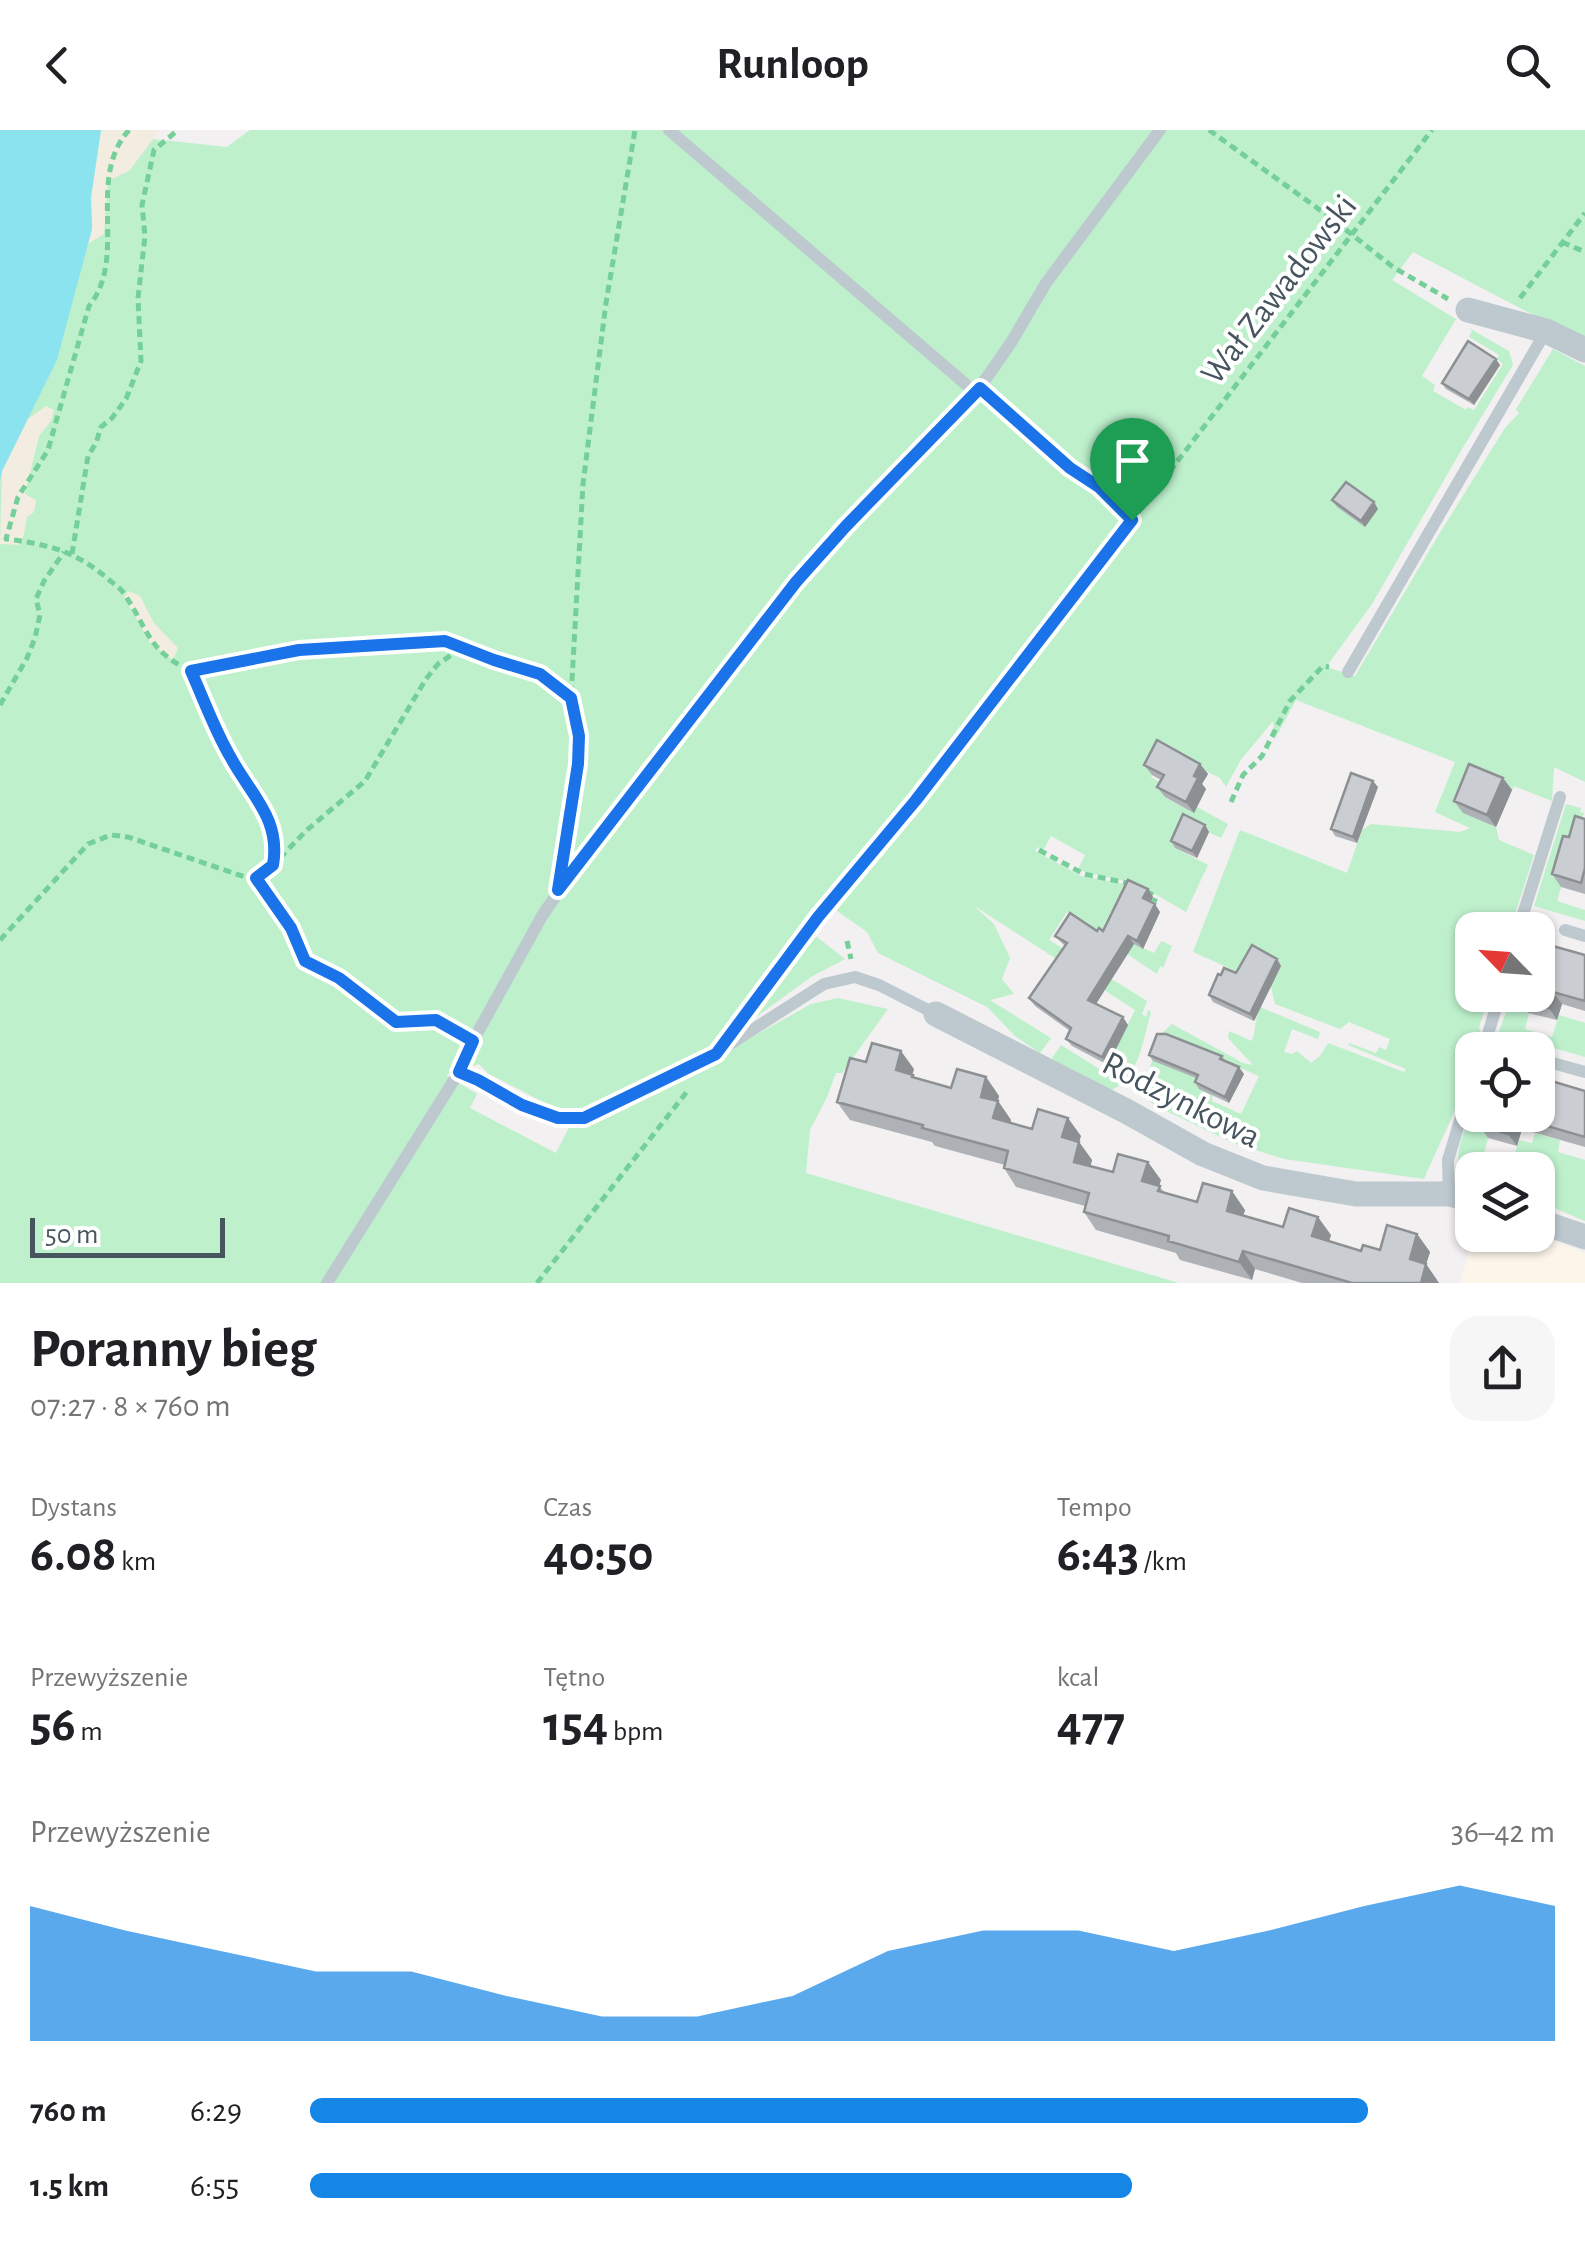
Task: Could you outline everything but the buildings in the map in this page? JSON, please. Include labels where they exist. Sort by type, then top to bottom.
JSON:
[{"type":"street","points":[[1468,310],[1546,331],[1585,350]]},
{"type":"street","name":"Rodzynkowa","points":[[936,1014],[1126,1110],[1203,1154],[1263,1178],[1356,1194],[1455,1197]]},
{"type":"street","points":[[1555,1227],[1585,1237]]},
{"type":"lane","points":[[669,130],[978,390]]},
{"type":"lane","points":[[328,1283],[459,1072],[558,890],[796,582],[978,390],[1046,283],[1160,130]]},
{"type":"lane","points":[[1348,672],[1546,331]]},
{"type":"lane","points":[[1524,912],[1560,797]]},
{"type":"lane","points":[[1565,930],[1585,936]]},
{"type":"lane","points":[[459,1072],[522,1105],[558,1118],[584,1118],[716,1054],[824,984],[855,977],[878,984],[936,1014]]},
{"type":"lane","points":[[1555,1063],[1585,1072]]},
{"type":"lane","points":[[1455,1180],[1448,1160],[1457,1132]]},
{"type":"path","points":[[129,130],[116,144],[107,191],[107,264],[89,306],[48,450],[18,496],[6,539],[40,543],[87,561],[123,591],[154,647],[191,671],[299,650],[445,641],[540,674],[571,698]]},
{"type":"path","points":[[72,554],[88,456],[101,427],[126,399],[142,361],[138,298],[145,236],[142,206],[154,150],[178,130]]},
{"type":"path","points":[[558,890],[578,764],[579,736],[571,698],[583,484],[606,304],[635,130]]},
{"type":"path","points":[[1209,130],[1393,267],[1468,310]]},
{"type":"path","name":"Wał Zawadowski","points":[[750,1008],[818,917],[916,800],[1432,130]]},
{"type":"path","points":[[1514,306],[1585,213]]},
{"type":"path","points":[[1562,242],[1585,252]]},
{"type":"path","points":[[978,390],[1070,468],[1099,487],[1132,520]]},
{"type":"path","points":[[0,705],[35,638],[40,614],[36,599],[64,552]]},
{"type":"path","points":[[0,940],[88,844],[111,834],[245,878],[256,878],[365,781],[426,679],[438,664],[462,648]]},
{"type":"path","points":[[1232,802],[1243,775],[1262,756],[1290,702],[1323,666],[1348,672]]},
{"type":"path","points":[[191,671],[231,759],[266,810],[276,844],[273,865]]},
{"type":"path","points":[[1038,850],[1084,874],[1135,885],[1156,897],[1154,902]]},
{"type":"path","points":[[256,878],[291,928],[305,961],[339,978],[396,1022],[436,1020],[473,1041]]},
{"type":"path","points":[[537,1283],[716,1054]]},
{"type":"shaded area","points":[[1555,1242],[1585,1253],[1585,1283],[1460,1283],[1469,1252],[1555,1252]]},
{"type":"green space","points":[[97,130],[110,130],[133,165],[153,139],[227,147],[250,130],[1585,130],[1585,342],[1413,252],[1392,280],[1456,319],[1422,376],[1435,385],[1433,391],[1466,410],[1474,410],[1503,364],[1497,359],[1499,355],[1469,337],[1469,328],[1509,351],[1513,365],[1372,604],[1326,667],[1355,676],[1505,428],[1519,413],[1516,409],[1553,349],[1585,366],[1585,782],[1554,767],[1552,801],[1478,776],[1463,812],[1496,827],[1499,840],[1534,855],[1516,912],[1455,912],[1455,1012],[1484,1012],[1481,1032],[1455,1032],[1455,1108],[1424,1179],[1284,1159],[1233,1143],[1147,1099],[1144,1087],[1160,1035],[1172,1024],[1253,1065],[1228,1038],[1229,1031],[1252,1041],[1260,1007],[1320,1032],[1318,1039],[1292,1029],[1284,1052],[1297,1051],[1311,1063],[1328,1043],[1404,1072],[1406,1069],[1348,1045],[1376,1053],[1379,1047],[1386,1050],[1390,1039],[1349,1022],[1340,1029],[1275,1004],[1271,987],[1193,952],[1240,830],[1347,873],[1362,830],[1371,824],[1460,832],[1470,828],[1435,812],[1455,762],[1296,700],[1275,739],[1273,721],[1240,761],[1226,787],[1220,778],[1165,751],[1151,777],[1170,788],[1166,798],[1193,812],[1197,807],[1228,824],[1221,838],[1187,822],[1175,848],[1208,865],[1186,912],[1136,883],[1078,869],[1085,855],[1051,836],[1043,850],[1038,847],[1035,851],[1081,876],[1134,886],[1143,948],[1154,953],[1161,941],[1172,946],[1157,974],[1067,912],[1049,940],[1147,1001],[1142,1014],[1146,1017],[1148,1010],[1151,1012],[1139,1056],[1129,1076],[1112,1090],[1054,1064],[1052,1058],[1061,1045],[1104,1072],[1135,1010],[973,905],[994,924],[1010,958],[1002,979],[1014,994],[990,1000],[1051,1038],[1040,1053],[1015,1036],[987,1007],[878,953],[867,932],[823,901],[697,1068],[811,1004],[838,998],[888,1009],[842,1073],[836,1073],[810,1130],[806,1173],[1179,1283],[0,1283],[0,425]],"holes":[[[1214,1057],[1259,1076],[1241,1114],[1212,1101]],[[479,1064],[489,1074],[574,1118],[556,1153],[470,1108],[477,1094],[446,1075]]]},
{"type":"green space","points":[[1566,804],[1581,808],[1584,813],[1557,901],[1585,910],[1585,921],[1534,906]]},
{"type":"green space","points":[[812,933],[845,959],[811,977],[744,1026]]},
{"type":"green space","points":[[1506,1012],[1530,1012],[1525,1029],[1535,1032],[1499,1032]]},
{"type":"green space","points":[[1559,1015],[1585,1023],[1585,1057],[1555,1048],[1554,1032]]},
{"type":"green space","points":[[1465,1132],[1490,1132],[1485,1152],[1458,1152]]},
{"type":"green space","points":[[1535,1133],[1560,1140],[1558,1152],[1585,1160],[1585,1221],[1555,1208],[1555,1152],[1515,1152],[1519,1140],[1532,1143]]},
{"type":"sand","points":[[101,130],[160,130],[129,171],[108,181],[104,234],[88,244],[92,229],[91,197]]},
{"type":"sand","points":[[46,406],[54,410],[39,436],[25,494],[36,500],[34,512],[27,517],[19,545],[0,544],[2,471],[28,419]]},
{"type":"sand","points":[[128,591],[140,596],[154,623],[178,648],[173,660],[150,643],[124,597]]},
{"type":"water","points":[[0,130],[101,130],[91,197],[92,229],[57,360],[0,480]]},
{"type":"route","points":[[980,388],[1070,468],[1099,487],[1132,520],[916,800],[818,917],[716,1054],[584,1118],[558,1118],[522,1105],[459,1072],[473,1041],[436,1020],[396,1022],[339,978],[305,961],[291,928],[256,878],[273,865],[276,844],[266,810],[231,759],[191,671],[299,650],[445,641],[540,674],[571,698],[579,736],[558,890],[796,582],[980,388]]}]
